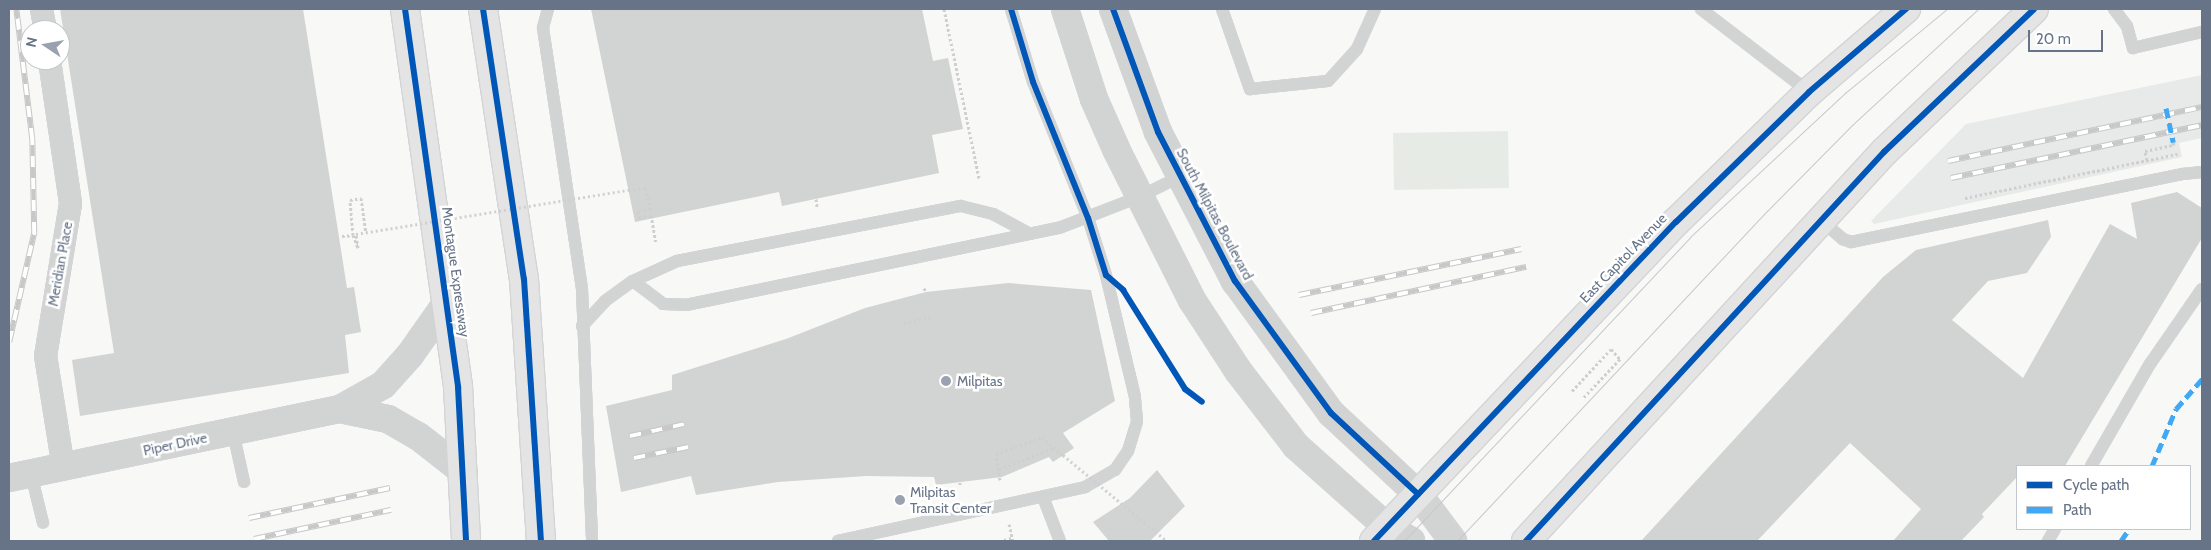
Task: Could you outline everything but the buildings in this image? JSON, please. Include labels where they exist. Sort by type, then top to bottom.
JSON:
[{"type":"main road","name":"Montague Expressway","points":[[404,9],[448,301],[464,472],[466,541]]},
{"type":"main road","points":[[483,9],[524,279],[540,541]]},
{"type":"main road","points":[[1526,541],[1884,152],[2034,9]]},
{"type":"main road","name":"East Capitol Avenue","points":[[1380,534],[1629,269],[1808,92],[1897,12]]},
{"type":"street","points":[[1065,9],[1094,99],[1140,197],[1192,300],[1239,372],[1296,446],[1380,534],[1411,541]]},
{"type":"street","name":"South Milpitas Boulevard","points":[[1113,9],[1133,70],[1179,177],[1235,281],[1331,413],[1418,494],[1453,541]]},
{"type":"street","name":"Meridian Place","points":[[50,70],[70,203],[44,355],[63,467]]},
{"type":"street","name":"Piper Drive","points":[[20,476],[340,409],[383,385],[410,355],[448,301]]},
{"type":"street","name":"Piper Drive","points":[[340,409],[388,419],[418,436],[464,472]]},
{"type":"lane","points":[[548,9],[543,28],[577,243],[592,541]]},
{"type":"lane","points":[[838,541],[1086,487],[1115,470],[1128,451],[1137,421],[1135,397],[1115,313],[1088,218],[1033,82],[1011,9]]},
{"type":"lane","points":[[1222,9],[1250,89],[1328,81],[1357,48],[1375,9]]},
{"type":"lane","points":[[1701,9],[1808,92]]},
{"type":"lane","points":[[2114,9],[2127,26],[2132,48],[2202,32]]},
{"type":"lane","points":[[1821,220],[1843,239],[1851,242],[2183,174],[2202,172]]},
{"type":"lane","points":[[633,281],[663,304],[686,305],[1030,234],[1088,218],[1140,197],[1179,177]]},
{"type":"lane","points":[[582,326],[605,301],[633,281],[677,261],[961,206],[993,214],[1030,234]]},
{"type":"lane","points":[[2092,465],[2150,364],[2202,289]]},
{"type":"lane","points":[[233,431],[244,482]]},
{"type":"lane","points":[[20,476],[43,523]]},
{"type":"lane","points":[[1042,497],[1060,541]]},
{"type":"lane","points":[[2048,541],[2054,530]]},
{"type":"path","points":[[944,9],[979,178]]},
{"type":"path","points":[[2147,160],[2144,151],[2174,145],[2173,142]]},
{"type":"path","points":[[1955,200],[2177,154]]},
{"type":"path","points":[[366,233],[361,198],[350,200],[354,235],[358,248],[356,234],[366,233],[628,190],[645,188],[651,209],[638,211],[639,218],[651,215],[656,242]]},
{"type":"path","points":[[816,199],[817,207]]},
{"type":"path","points":[[342,236],[354,235]]},
{"type":"path","points":[[904,323],[930,317]]},
{"type":"path","points":[[1572,391],[1611,349],[1620,359],[1583,398]]},
{"type":"path","points":[[1000,480],[996,454],[1042,437],[1167,541]]},
{"type":"path","points":[[998,469],[1054,448]]},
{"type":"path","points":[[1004,540],[1013,540],[1009,524]]},
{"type":"shaded area","points":[[2202,75],[2202,138],[2179,143],[2182,157],[1874,224],[1871,221],[1966,124]]},
{"type":"shaded area","points":[[1508,131],[1509,188],[1394,190],[1393,133]]},
{"type":"tram line","points":[[1404,541],[1690,237],[1845,93],[1947,9]]},
{"type":"tram line","points":[[1457,541],[1767,211],[1852,125],[1978,9]]},
{"type":"railway","points":[[9,342],[34,233],[32,139],[16,9]]},
{"type":"railway","points":[[1948,161],[2202,107]]},
{"type":"railway","points":[[1951,178],[2202,125]]},
{"type":"railway","points":[[1299,295],[1521,249]]},
{"type":"railway","points":[[1311,313],[1526,267]]},
{"type":"railway","points":[[630,436],[684,424]]},
{"type":"railway","points":[[634,458],[688,447]]},
{"type":"railway","points":[[249,518],[390,488]]},
{"type":"railway","points":[[254,539],[391,510]]},
{"type":"marked path","points":[[2166,108],[2173,142]]},
{"type":"marked path","points":[[2152,465],[2176,409],[2202,379]]},
{"type":"marked path","points":[[2121,541],[2128,530]]},
{"type":"cycle path","points":[[405,9],[458,387],[466,541]]},
{"type":"cycle path","points":[[483,9],[524,279],[541,541]]},
{"type":"cycle path","points":[[1011,9],[1033,82],[1088,218],[1106,275],[1123,290],[1185,389],[1202,402]]},
{"type":"cycle path","points":[[1113,9],[1158,132],[1235,281],[1331,413],[1418,494]]},
{"type":"cycle path","points":[[1374,541],[1676,222],[1809,92],[1906,9]]},
{"type":"cycle path","points":[[1526,541],[1884,152],[2034,9]]},
{"type":"place","name":"Milpitas","points":[[946,381]]},
{"type":"place","name":"Milpitas Transit Center","points":[[900,500]]}]
